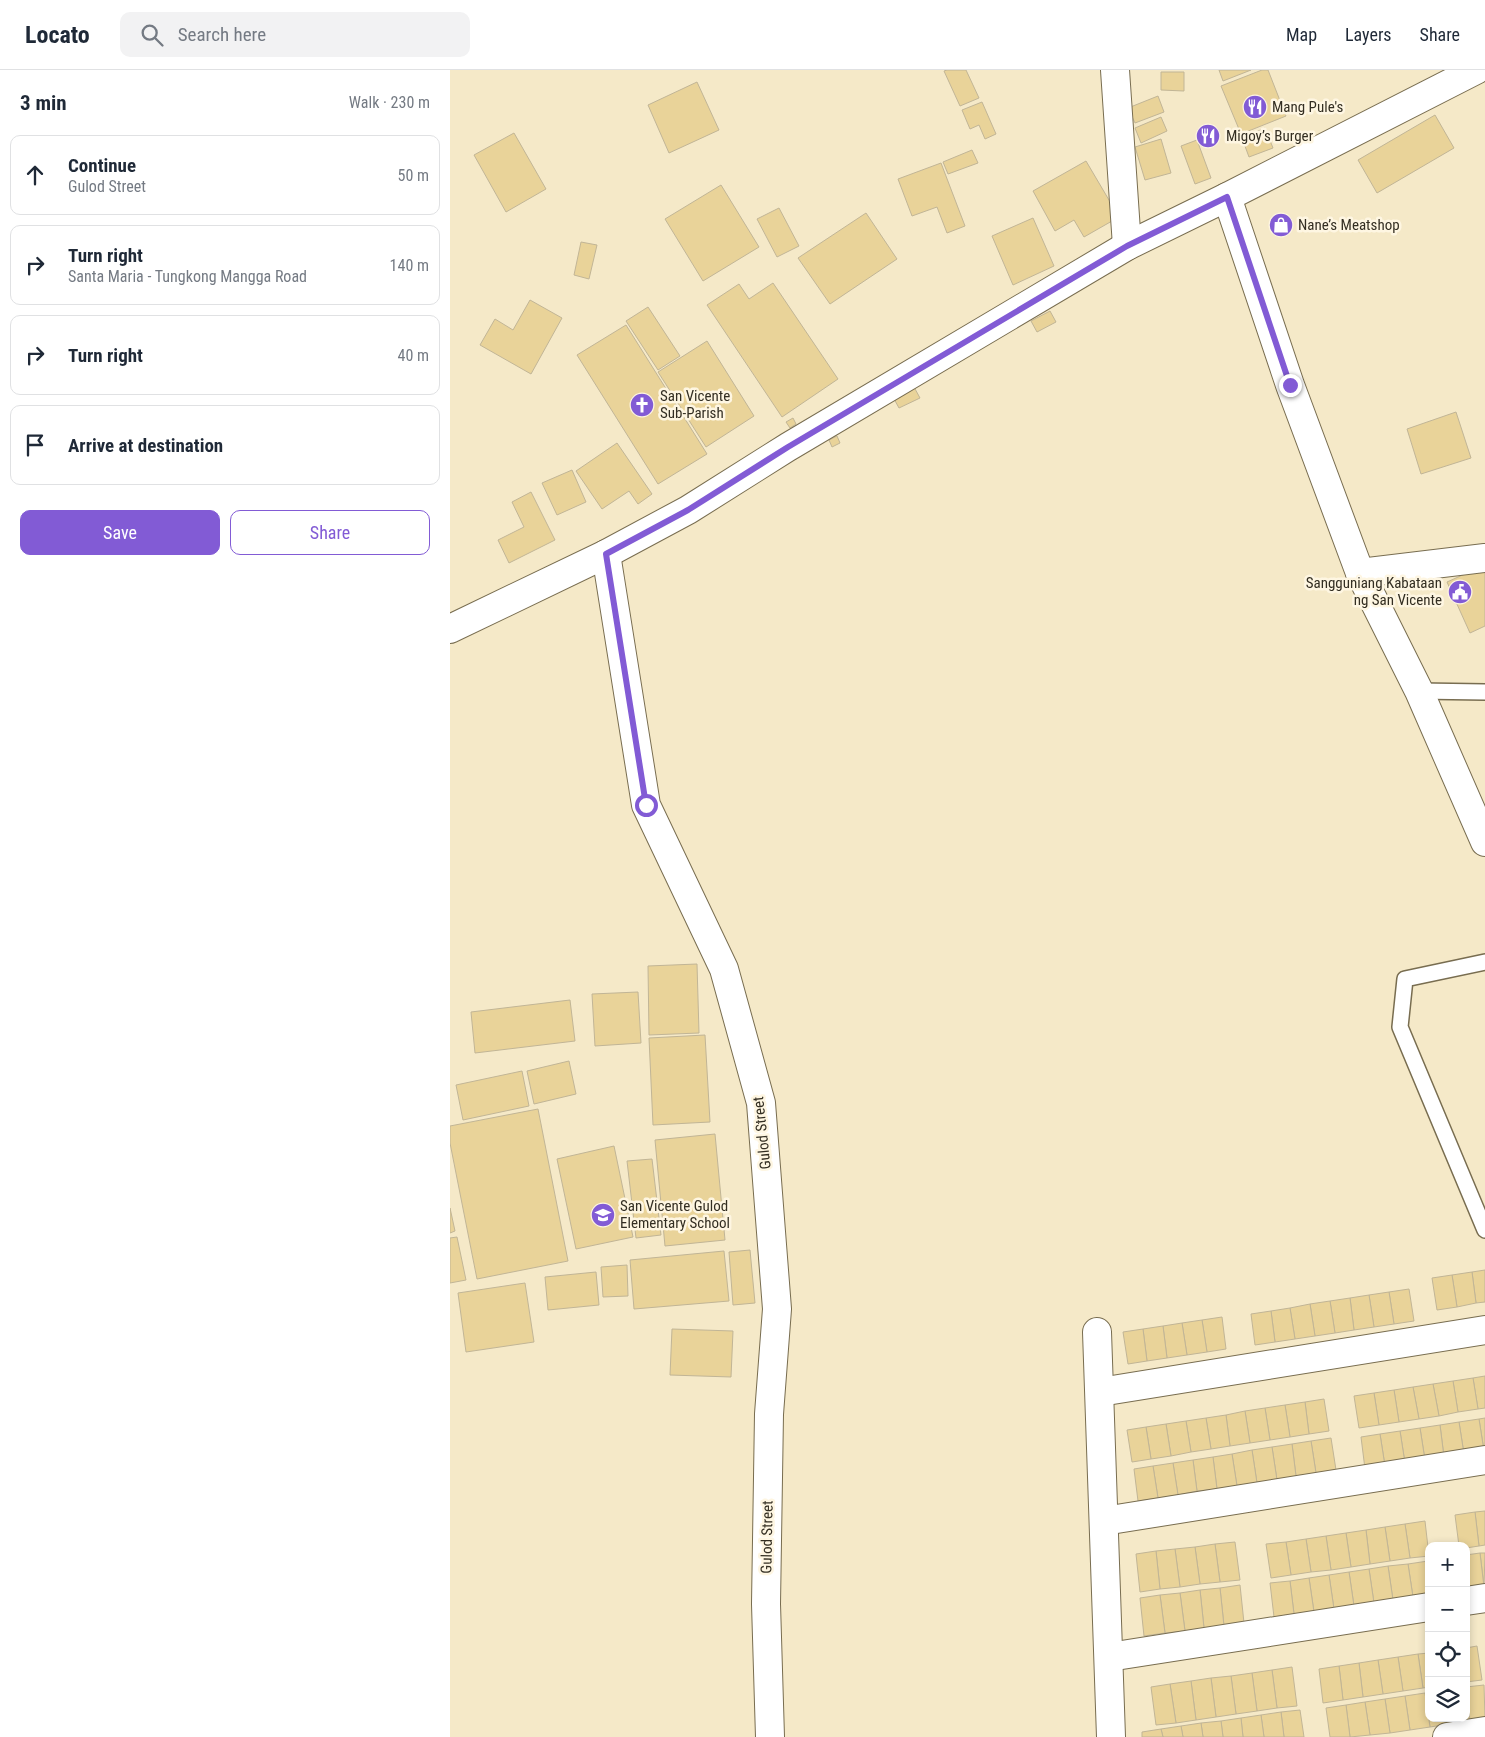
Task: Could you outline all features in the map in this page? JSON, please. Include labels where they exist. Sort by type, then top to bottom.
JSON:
[{"type":"street","points":[[1116,70],[1127,246]]},
{"type":"street","points":[[450,629],[606,554],[688,510],[788,447],[1127,246],[1476,70]]},
{"type":"street","points":[[1227,197],[1290,385],[1360,573],[1419,691],[1485,842]]},
{"type":"street","name":"Gulod Street","points":[[606,554],[646,805],[724,969],[761,1103],[776,1309],[769,1414],[766,1604],[770,1737]]},
{"type":"street","points":[[1360,573],[1485,558]]},
{"type":"street","points":[[1100,1392],[1485,1330]]},
{"type":"street","points":[[1096,1332],[1100,1392],[1111,1737]]},
{"type":"street","points":[[1104,1521],[1485,1460]]},
{"type":"street","points":[[1470,1600],[1485,1598]]},
{"type":"street","points":[[1109,1657],[1425,1607]]},
{"type":"street","points":[[1447,1737],[1485,1731]]},
{"type":"lane","points":[[1419,691],[1485,692]]},
{"type":"lane","points":[[1485,962],[1405,979],[1400,1026],[1485,1230]]},
{"type":"building","points":[[966,70],[979,98],[960,106],[944,71]]},
{"type":"building","points":[[1219,70],[1251,70],[1223,81]]},
{"type":"building","points":[[1262,70],[1268,70],[1286,116],[1241,134],[1221,86]]},
{"type":"building","points":[[1161,72],[1184,72],[1184,91],[1161,90]]},
{"type":"building","points":[[697,82],[719,130],[669,153],[648,105]]},
{"type":"building","points":[[1158,96],[1164,112],[1135,123],[1128,108]]},
{"type":"building","points":[[982,102],[996,134],[985,139],[979,125],[970,129],[962,110]]},
{"type":"building","points":[[1435,115],[1454,148],[1377,193],[1358,160]]},
{"type":"building","points":[[1161,117],[1167,131],[1141,143],[1135,128]]},
{"type":"building","points":[[1265,128],[1273,148],[1249,157],[1242,138]]},
{"type":"building","points":[[514,133],[546,189],[506,212],[474,155]]},
{"type":"building","points":[[1161,139],[1171,173],[1145,180],[1135,147]]},
{"type":"building","points":[[1197,140],[1211,178],[1195,184],[1181,146]]},
{"type":"building","points":[[972,150],[978,163],[948,174],[943,162]]},
{"type":"building","points":[[1086,161],[1119,217],[1084,237],[1074,220],[1055,231],[1033,191]]},
{"type":"building","points":[[941,163],[965,226],[947,233],[937,207],[912,216],[898,179]]},
{"type":"building","points":[[721,185],[759,247],[703,281],[665,219]]},
{"type":"building","points":[[779,208],[799,246],[777,257],[757,219]]},
{"type":"building","points":[[866,213],[897,259],[830,304],[798,258]]},
{"type":"building","points":[[1033,218],[1054,266],[1013,285],[992,236]]},
{"type":"building","points":[[581,242],[597,245],[589,279],[574,275]]},
{"type":"building","points":[[773,283],[838,379],[782,417],[707,305],[739,284],[749,299]]},
{"type":"building","points":[[530,300],[562,318],[531,374],[480,345],[495,319],[513,330]]},
{"type":"building","points":[[648,307],[680,356],[658,370],[626,321]]},
{"type":"building","points":[[1050,311],[1056,322],[1037,332],[1031,321]]},
{"type":"building","name":"San Vicente Sub-Parish","points":[[626,325],[707,454],[658,484],[577,355]]},
{"type":"building","points":[[707,341],[754,416],[706,447],[658,372]]},
{"type":"building","points":[[914,387],[920,398],[899,408],[893,397]]},
{"type":"building","points":[[1456,412],[1471,458],[1421,474],[1407,429]]},
{"type":"building","points":[[793,418],[796,424],[790,428],[786,422]]},
{"type":"building","points":[[837,436],[840,443],[832,447],[829,440]]},
{"type":"building","points":[[617,443],[652,494],[638,504],[629,491],[602,509],[576,471]]},
{"type":"building","points":[[572,470],[586,502],[557,515],[542,483]]},
{"type":"building","points":[[531,492],[555,540],[509,563],[498,540],[524,527],[512,502]]},
{"type":"building","points":[[1485,565],[1485,626],[1470,633],[1447,582]]},
{"type":"building","points":[[697,964],[699,1033],[649,1035],[648,966]]},
{"type":"building","points":[[638,992],[641,1043],[595,1046],[592,994]]},
{"type":"building","points":[[570,1000],[575,1041],[475,1053],[471,1012]]},
{"type":"building","points":[[705,1035],[710,1122],[653,1125],[649,1038]]},
{"type":"building","points":[[569,1061],[576,1094],[534,1104],[527,1071]]},
{"type":"building","points":[[522,1071],[529,1106],[463,1120],[456,1085]]},
{"type":"building","points":[[538,1109],[568,1261],[477,1279],[450,1143],[450,1126]]},
{"type":"building","points":[[715,1134],[725,1240],[665,1246],[655,1140]]},
{"type":"building","points":[[614,1146],[633,1237],[576,1249],[557,1159]]},
{"type":"building","points":[[652,1159],[661,1235],[636,1238],[627,1161]]},
{"type":"building","points":[[450,1208],[455,1231],[450,1233]]},
{"type":"building","points":[[457,1237],[466,1280],[450,1283],[450,1238]]},
{"type":"building","points":[[750,1250],[755,1303],[733,1305],[729,1252]]},
{"type":"building","points":[[724,1251],[729,1301],[634,1309],[630,1260]]},
{"type":"building","points":[[627,1265],[628,1296],[603,1297],[601,1267]]},
{"type":"building","points":[[1485,1270],[1485,1302],[1476,1303],[1472,1272]]},
{"type":"building","points":[[596,1272],[599,1305],[548,1310],[545,1277]]},
{"type":"building","points":[[1472,1272],[1476,1303],[1457,1307],[1452,1275]]},
{"type":"building","points":[[1452,1275],[1457,1307],[1437,1310],[1432,1278]]},
{"type":"building","points":[[525,1283],[534,1342],[466,1352],[458,1293]]},
{"type":"building","points":[[1409,1289],[1414,1321],[1394,1324],[1389,1292]]},
{"type":"building","points":[[1389,1292],[1394,1324],[1374,1327],[1369,1295]]},
{"type":"building","points":[[1369,1295],[1374,1327],[1354,1330],[1350,1298]]},
{"type":"building","points":[[1350,1298],[1354,1330],[1335,1333],[1330,1301]]},
{"type":"building","points":[[1330,1301],[1335,1333],[1315,1336],[1310,1304]]},
{"type":"building","points":[[1310,1304],[1315,1336],[1295,1339],[1290,1308]]},
{"type":"building","points":[[1290,1308],[1295,1339],[1275,1342],[1271,1311]]},
{"type":"building","points":[[1271,1311],[1275,1342],[1255,1345],[1251,1314]]},
{"type":"building","points":[[1222,1317],[1226,1349],[1207,1352],[1202,1320]]},
{"type":"building","points":[[1202,1320],[1207,1352],[1187,1355],[1182,1323]]},
{"type":"building","points":[[1182,1323],[1187,1355],[1167,1358],[1163,1326]]},
{"type":"building","points":[[1163,1326],[1167,1358],[1147,1361],[1143,1329]]},
{"type":"building","points":[[672,1329],[733,1331],[731,1377],[670,1375]]},
{"type":"building","points":[[1143,1329],[1147,1361],[1128,1364],[1123,1332]]},
{"type":"building","points":[[1485,1376],[1485,1408],[1478,1409],[1473,1378]]},
{"type":"building","points":[[1473,1378],[1478,1409],[1458,1412],[1453,1381]]},
{"type":"building","points":[[1453,1381],[1458,1412],[1439,1416],[1433,1384]]},
{"type":"building","points":[[1433,1384],[1439,1416],[1419,1419],[1413,1387]]},
{"type":"building","points":[[1413,1387],[1419,1419],[1399,1422],[1394,1390]]},
{"type":"building","points":[[1394,1390],[1399,1422],[1379,1425],[1374,1393]]},
{"type":"building","points":[[1374,1393],[1379,1425],[1359,1428],[1354,1396]]},
{"type":"building","points":[[1324,1399],[1329,1431],[1309,1434],[1305,1402]]},
{"type":"building","points":[[1305,1402],[1309,1434],[1290,1437],[1285,1405]]},
{"type":"building","points":[[1285,1405],[1290,1437],[1270,1440],[1265,1408]]},
{"type":"building","points":[[1265,1408],[1270,1440],[1250,1443],[1245,1411]]},
{"type":"building","points":[[1245,1411],[1250,1443],[1230,1446],[1226,1415]]},
{"type":"building","points":[[1226,1415],[1230,1446],[1211,1449],[1206,1418]]},
{"type":"building","points":[[1206,1418],[1211,1449],[1191,1452],[1186,1421]]},
{"type":"building","points":[[1485,1418],[1485,1450],[1484,1451],[1479,1419]]},
{"type":"building","points":[[1479,1419],[1484,1451],[1464,1454],[1459,1422]]},
{"type":"building","points":[[1186,1421],[1191,1452],[1171,1456],[1166,1424]]},
{"type":"building","points":[[1459,1422],[1464,1454],[1444,1457],[1440,1425]]},
{"type":"building","points":[[1166,1424],[1171,1456],[1151,1459],[1146,1427]]},
{"type":"building","points":[[1440,1425],[1444,1457],[1425,1460],[1420,1428]]},
{"type":"building","points":[[1146,1427],[1151,1459],[1132,1462],[1127,1430]]},
{"type":"building","points":[[1420,1428],[1425,1460],[1405,1463],[1400,1431]]},
{"type":"building","points":[[1400,1431],[1405,1463],[1385,1466],[1380,1434]]},
{"type":"building","points":[[1380,1434],[1385,1466],[1365,1469],[1361,1437]]},
{"type":"building","points":[[1331,1438],[1336,1470],[1316,1473],[1311,1441]]},
{"type":"building","points":[[1311,1441],[1316,1473],[1296,1476],[1292,1444]]},
{"type":"building","points":[[1292,1444],[1296,1476],[1277,1480],[1272,1447]]},
{"type":"building","points":[[1272,1447],[1277,1480],[1257,1483],[1252,1450]]},
{"type":"building","points":[[1252,1450],[1257,1483],[1237,1486],[1232,1454]]},
{"type":"building","points":[[1232,1454],[1237,1486],[1217,1489],[1213,1457]]},
{"type":"building","points":[[1213,1457],[1217,1489],[1197,1491],[1193,1460]]},
{"type":"building","points":[[1193,1460],[1197,1491],[1178,1495],[1173,1463]]},
{"type":"building","points":[[1173,1463],[1178,1495],[1158,1498],[1153,1466]]},
{"type":"building","points":[[1153,1466],[1158,1498],[1138,1501],[1134,1469]]},
{"type":"building","points":[[1485,1511],[1485,1545],[1479,1546],[1475,1512]]},
{"type":"building","points":[[1475,1512],[1479,1546],[1470,1547],[1470,1542],[1458,1542],[1455,1515]]},
{"type":"building","points":[[1425,1521],[1427,1542],[1425,1542],[1425,1556],[1410,1558],[1405,1524]]},
{"type":"building","points":[[1405,1524],[1410,1558],[1390,1561],[1385,1527]]},
{"type":"building","points":[[1385,1527],[1390,1561],[1370,1564],[1366,1530]]},
{"type":"building","points":[[1366,1530],[1370,1564],[1351,1567],[1346,1533]]},
{"type":"building","points":[[1346,1533],[1351,1567],[1331,1570],[1326,1536]]},
{"type":"building","points":[[1326,1536],[1331,1570],[1311,1572],[1306,1539]]},
{"type":"building","points":[[1306,1539],[1311,1572],[1291,1575],[1286,1542]]},
{"type":"building","points":[[1235,1542],[1240,1580],[1220,1582],[1215,1544]]},
{"type":"building","points":[[1286,1542],[1291,1575],[1271,1578],[1266,1544]]},
{"type":"building","points":[[1215,1544],[1220,1582],[1200,1584],[1195,1547]]},
{"type":"building","points":[[1195,1547],[1200,1584],[1180,1587],[1175,1549]]},
{"type":"building","points":[[1175,1549],[1180,1587],[1160,1589],[1156,1551]]},
{"type":"building","points":[[1156,1551],[1160,1589],[1140,1592],[1136,1554]]},
{"type":"building","points":[[1480,1553],[1485,1553],[1484,1587]]},
{"type":"building","points":[[1480,1553],[1484,1587],[1470,1589],[1470,1554]]},
{"type":"building","points":[[1425,1561],[1425,1596],[1413,1597],[1408,1564]]},
{"type":"building","points":[[1408,1564],[1413,1597],[1393,1600],[1388,1566]]},
{"type":"building","points":[[1388,1566],[1393,1600],[1374,1603],[1369,1569]]},
{"type":"building","points":[[1369,1569],[1374,1603],[1354,1606],[1349,1572]]},
{"type":"building","points":[[1349,1572],[1354,1606],[1334,1609],[1329,1575]]},
{"type":"building","points":[[1329,1575],[1334,1609],[1314,1612],[1309,1578]]},
{"type":"building","points":[[1309,1578],[1314,1612],[1294,1614],[1290,1581]]},
{"type":"building","points":[[1290,1581],[1294,1614],[1274,1617],[1270,1583]]},
{"type":"building","points":[[1240,1585],[1244,1623],[1224,1626],[1220,1588]]},
{"type":"building","points":[[1220,1588],[1224,1626],[1204,1628],[1200,1590]]},
{"type":"building","points":[[1200,1590],[1204,1628],[1185,1631],[1180,1593]]},
{"type":"building","points":[[1180,1593],[1185,1631],[1165,1633],[1160,1595]]},
{"type":"building","points":[[1160,1595],[1165,1633],[1144,1636],[1140,1598]]},
{"type":"building","points":[[1477,1646],[1482,1680],[1470,1682],[1470,1647]]},
{"type":"building","points":[[1425,1653],[1425,1688],[1423,1688],[1418,1654]]},
{"type":"building","points":[[1418,1654],[1423,1688],[1403,1691],[1398,1657]]},
{"type":"building","points":[[1398,1657],[1403,1691],[1383,1694],[1378,1660]]},
{"type":"building","points":[[1378,1660],[1383,1694],[1363,1697],[1359,1663]]},
{"type":"building","points":[[1359,1663],[1363,1697],[1343,1700],[1339,1666]]},
{"type":"building","points":[[1339,1666],[1343,1700],[1323,1703],[1319,1669]]},
{"type":"building","points":[[1292,1667],[1297,1706],[1277,1708],[1272,1670]]},
{"type":"building","points":[[1272,1670],[1277,1708],[1257,1711],[1252,1673]]},
{"type":"building","points":[[1252,1673],[1257,1711],[1236,1714],[1231,1676]]},
{"type":"building","points":[[1231,1676],[1236,1714],[1216,1717],[1211,1678]]},
{"type":"building","points":[[1211,1678],[1216,1717],[1196,1720],[1191,1681]]},
{"type":"building","points":[[1191,1681],[1196,1720],[1176,1723],[1170,1684]]},
{"type":"building","points":[[1170,1684],[1176,1723],[1156,1725],[1151,1687]]},
{"type":"building","points":[[1484,1685],[1485,1719],[1470,1721],[1470,1687]]},
{"type":"building","points":[[1425,1693],[1425,1722],[1429,1722],[1430,1727],[1410,1730],[1405,1696]]},
{"type":"building","points":[[1405,1696],[1410,1730],[1390,1733],[1385,1699]]},
{"type":"building","points":[[1385,1699],[1390,1733],[1370,1735],[1365,1702]]},
{"type":"building","points":[[1365,1702],[1370,1735],[1350,1737],[1346,1705]]},
{"type":"building","points":[[1346,1705],[1350,1737],[1330,1737],[1326,1708]]},
{"type":"building","points":[[1300,1710],[1304,1737],[1284,1737],[1281,1712]]},
{"type":"building","points":[[1281,1712],[1284,1737],[1264,1737],[1261,1715]]},
{"type":"building","points":[[1261,1715],[1264,1737],[1243,1737],[1241,1718]]},
{"type":"building","points":[[1241,1718],[1243,1737],[1223,1737],[1221,1721]]},
{"type":"building","points":[[1221,1721],[1223,1737],[1203,1737],[1201,1723]]},
{"type":"building","points":[[1429,1722],[1449,1722],[1449,1724],[1430,1727]]},
{"type":"building","points":[[1201,1723],[1203,1737],[1183,1737],[1181,1726]]},
{"type":"building","points":[[1181,1726],[1183,1737],[1163,1737],[1161,1729]]},
{"type":"building","points":[[1161,1729],[1163,1737],[1142,1737],[1142,1732]]},
{"type":"place","name":"Mang Pule's","points":[[1255,107]]},
{"type":"place","name":"Migoy’s Burger","points":[[1208,136]]},
{"type":"place","name":"Nane’s Meatshop","points":[[1281,225]]},
{"type":"place","name":"San Vicente Sub-Parish","points":[[642,405]]},
{"type":"place","name":"Sangguniang Kabataan ng San Vicente","points":[[1460,592]]},
{"type":"place","name":"San Vicente Gulod Elementary School","points":[[603,1215]]},
{"type":"route","points":[[646,805],[606,554],[688,510],[788,447],[1127,246],[1227,197],[1290,385]]}]
